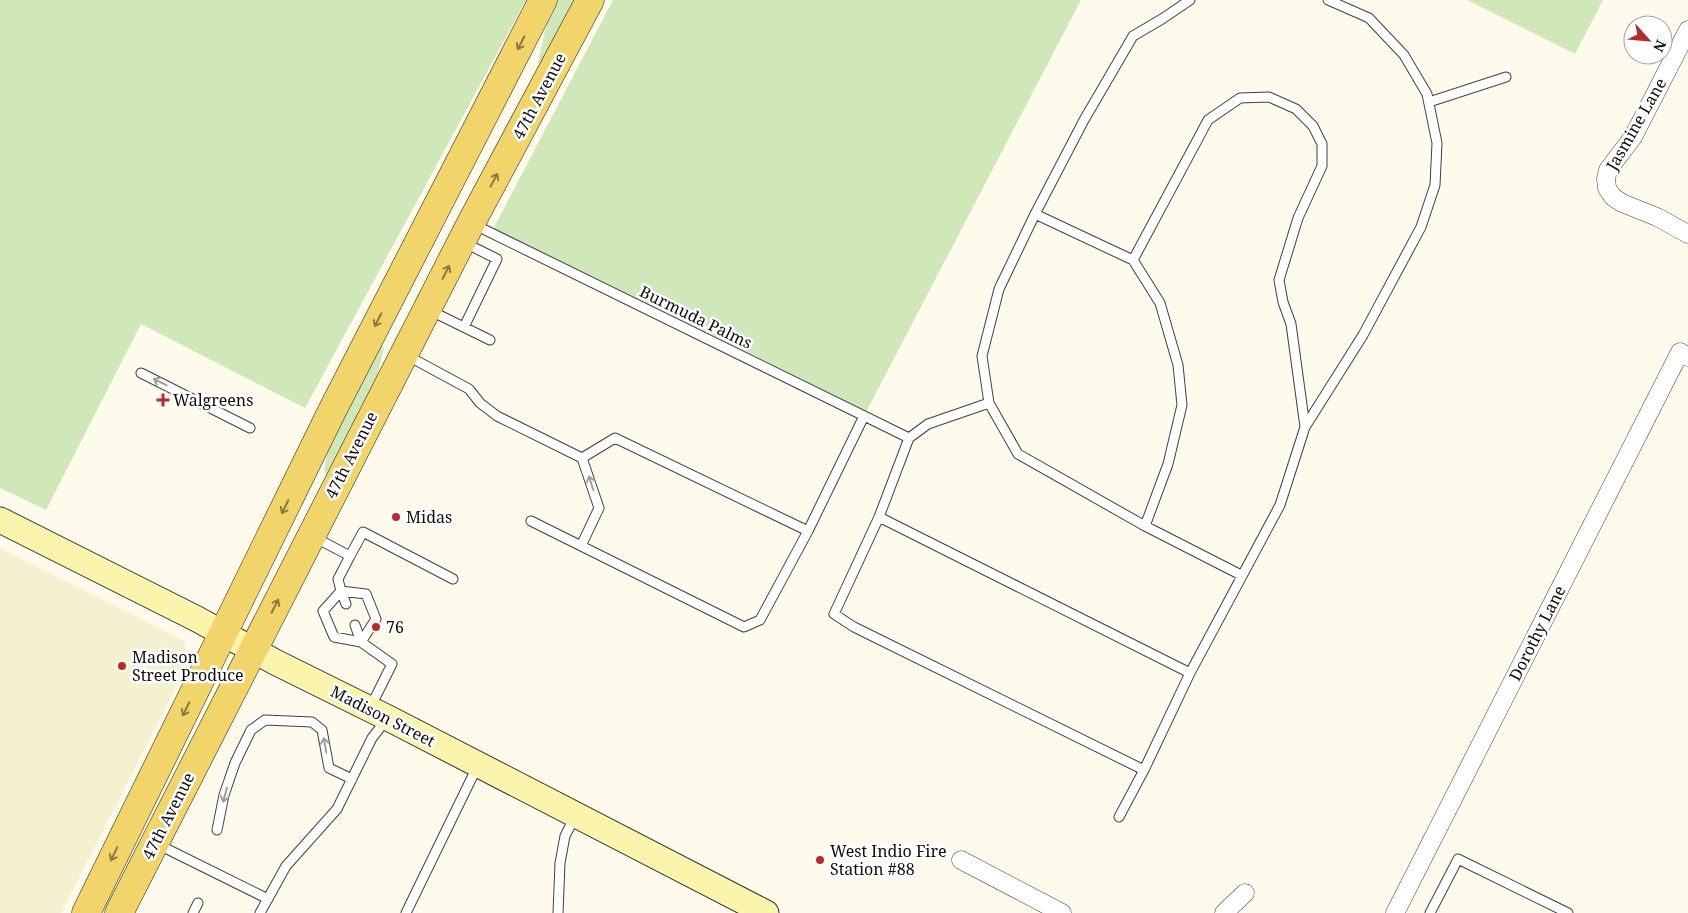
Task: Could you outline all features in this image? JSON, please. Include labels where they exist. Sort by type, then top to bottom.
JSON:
[{"type":"main road","name":"47th Avenue","points":[[86,913],[332,411],[543,0]]},
{"type":"main road","points":[[572,35],[580,0]]},
{"type":"main road","name":"47th Avenue","points":[[119,913],[403,354],[590,0]]},
{"type":"main road","points":[[436,207],[466,232]]},
{"type":"main road","name":"Madison Street","points":[[0,520],[766,913]]},
{"type":"street","name":"Jasmine Lane","points":[[1688,30],[1633,137],[1608,170],[1606,179],[1608,188],[1613,196],[1622,203],[1657,217],[1688,234]]},
{"type":"street","name":"Dorothy Lane","points":[[1395,913],[1684,354]]},
{"type":"street","points":[[961,860],[1062,913]]},
{"type":"street","points":[[1224,913],[1245,893]]},
{"type":"lane","points":[[1190,0],[1133,36],[1084,120],[1035,214],[999,289],[982,356],[989,403],[1018,454],[1145,526],[1241,575]]},
{"type":"lane","points":[[1119,817],[1144,770],[1190,673],[1280,505],[1305,427],[1363,335],[1421,226],[1435,185],[1437,143],[1427,94],[1404,55],[1369,18],[1328,0]]},
{"type":"lane","points":[[1429,102],[1506,77]]},
{"type":"lane","points":[[1134,260],[1208,120],[1240,98],[1269,97],[1296,109],[1312,126],[1322,144],[1322,166],[1298,218],[1279,280],[1283,302],[1291,324],[1305,427]]},
{"type":"lane","points":[[1035,214],[1134,260],[1160,303],[1178,364],[1182,405],[1168,464],[1145,526]]},
{"type":"lane","points":[[464,327],[498,259],[466,232]]},
{"type":"lane","name":"Burmuda Palms","points":[[466,232],[909,438]]},
{"type":"lane","points":[[427,308],[490,340]]},
{"type":"lane","points":[[403,354],[469,389],[480,403],[497,416],[582,458],[599,508],[582,546]]},
{"type":"lane","points":[[141,373],[250,428]]},
{"type":"lane","points":[[989,403],[928,424],[909,438],[879,518],[834,614],[854,628],[1144,770]]},
{"type":"lane","points":[[531,521],[744,627],[760,620],[808,531],[864,416]]},
{"type":"lane","points":[[582,458],[614,438],[808,531]]},
{"type":"lane","points":[[879,518],[1190,673]]},
{"type":"lane","points":[[346,604],[338,578],[363,532],[453,579]]},
{"type":"lane","points":[[310,535],[350,556]]},
{"type":"lane","points":[[341,591],[366,594],[376,619],[361,642]]},
{"type":"lane","points":[[260,913],[286,866],[337,809],[372,738],[392,664],[361,642],[334,637],[323,611],[341,591]]},
{"type":"lane","points":[[355,625],[361,642]]},
{"type":"lane","points":[[217,830],[224,795],[235,763],[251,730],[265,720],[312,722],[322,730],[329,768],[352,779]]},
{"type":"lane","points":[[406,913],[478,765]]},
{"type":"lane","points":[[558,913],[560,863],[565,836],[576,815]]},
{"type":"lane","points":[[155,842],[268,899]]},
{"type":"lane","points":[[1430,913],[1458,859],[1568,913]]},
{"type":"lane","points":[[193,913],[198,904]]},
{"type":"shaded area","points":[[0,548],[183,640],[190,660],[61,913],[0,913]]},
{"type":"green space","points":[[0,0],[526,0],[305,408],[141,324],[46,510],[0,488]]},
{"type":"green space","points":[[557,0],[573,0],[569,15],[544,64],[538,63],[548,17]]},
{"type":"green space","points":[[613,0],[1081,0],[864,416],[491,233]]},
{"type":"green space","points":[[1467,0],[1603,0],[1575,54]]},
{"type":"green space","points":[[380,345],[384,347],[373,394],[330,476],[327,475],[324,470],[329,446]]},
{"type":"place","name":"Walgreens","points":[[163,400]]},
{"type":"place","name":"Midas","points":[[396,517]]},
{"type":"place","name":"76","points":[[376,627]]},
{"type":"place","name":"Madison Street Produce","points":[[122,666]]},
{"type":"place","name":"West Indio Fire Station #88","points":[[820,860]]}]
